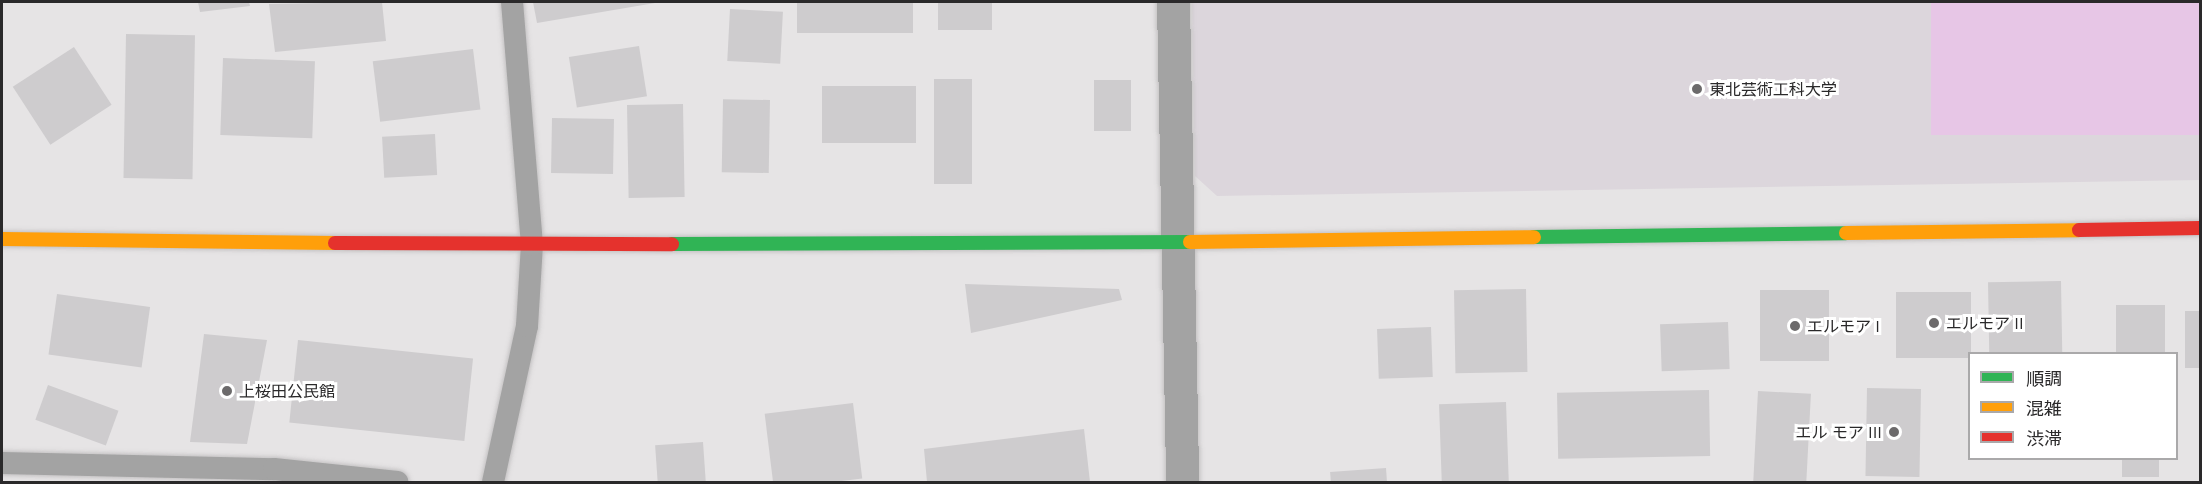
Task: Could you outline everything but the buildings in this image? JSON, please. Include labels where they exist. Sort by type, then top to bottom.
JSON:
[{"type":"street","points":[[1173,2],[1182,483]]},
{"type":"street","points":[[2,239],[532,245],[1176,242],[2200,228]]},
{"type":"lane","points":[[493,483],[527,326],[532,245],[512,2]]},
{"type":"lane","points":[[2,463],[274,469],[397,483]]},
{"type":"shaded area","name":"東北芸術工科大学","points":[[1192,2],[2200,2],[2200,180],[1217,196],[1195,176]]},
{"type":"shaded area","points":[[1931,2],[2200,2],[2200,135],[1931,135]]},
{"type":"traffic: fast","points":[[1534,237],[1846,233]]},
{"type":"traffic: fast","points":[[672,244],[1190,242]]},
{"type":"traffic: slow","points":[[1846,233],[2079,230]]},
{"type":"traffic: slow","points":[[1190,242],[1534,237]]},
{"type":"traffic: slow","points":[[2,239],[335,243]]},
{"type":"traffic: jam","points":[[2079,230],[2200,228]]},
{"type":"traffic: jam","points":[[335,243],[672,244]]},
{"type":"place","name":"東北芸術工科大学","points":[[1697,89]]},
{"type":"place","name":"エルモア II","points":[[1934,323]]},
{"type":"place","name":"エルモア I","points":[[1795,326]]},
{"type":"place","name":"上桜田公民館","points":[[227,391]]},
{"type":"place","name":"エル モア III","points":[[1894,432]]}]
